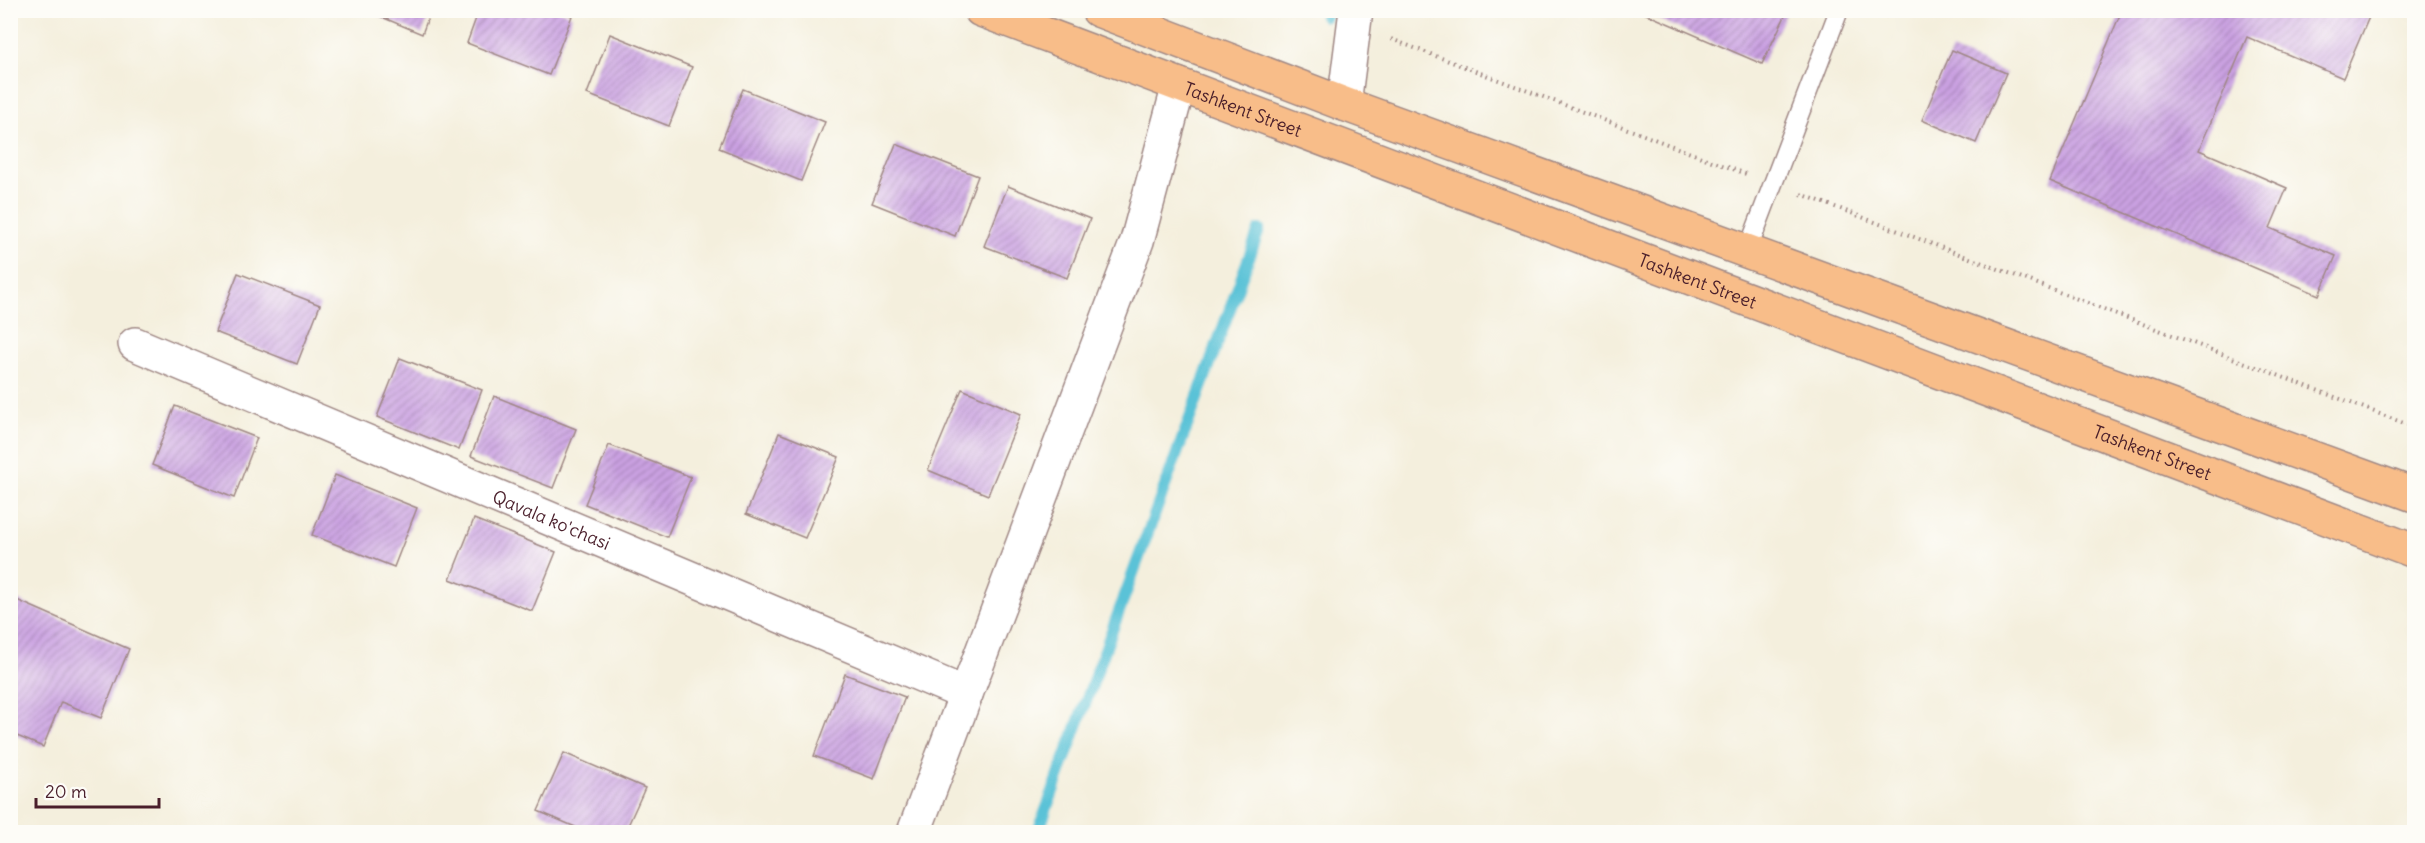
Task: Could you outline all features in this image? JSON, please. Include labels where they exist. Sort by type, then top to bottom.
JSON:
[{"type":"highway","name":"Tashkent Street","points":[[981,10],[2415,551]]},
{"type":"highway","points":[[1098,10],[1344,104],[2415,495]]},
{"type":"street","points":[[1344,104],[1355,17]]},
{"type":"street","points":[[914,832],[1137,241],[1179,85]]},
{"type":"street","name":"Qavala ko'chasi","points":[[135,344],[966,694]]},
{"type":"lane","points":[[1747,252],[1839,10]]},
{"type":"path","points":[[1355,17],[1773,184],[2415,427]]},
{"type":"building","points":[[365,10],[431,10],[422,34]]},
{"type":"building","points":[[479,10],[559,10],[572,16],[549,75],[467,43]]},
{"type":"building","points":[[1637,10],[1788,10],[1762,64]]},
{"type":"building","points":[[2122,10],[2372,10],[2343,78],[2247,37],[2199,150],[2287,188],[2270,228],[2336,256],[2319,295],[2050,181]]},
{"type":"building","points":[[610,34],[692,67],[669,126],[587,94]]},
{"type":"building","points":[[1952,50],[2006,73],[1976,143],[1922,120]]},
{"type":"building","points":[[743,89],[825,122],[801,181],[719,148]]},
{"type":"building","points":[[896,144],[978,176],[955,236],[872,203]]},
{"type":"building","points":[[1008,186],[1090,219],[1067,278],[984,246]]},
{"type":"building","points":[[238,273],[320,305],[297,364],[215,332]]},
{"type":"building","points":[[400,358],[482,390],[459,450],[377,417]]},
{"type":"building","points":[[962,389],[1021,414],[988,495],[928,470]]},
{"type":"building","points":[[494,396],[576,429],[553,488],[471,456]]},
{"type":"building","points":[[175,406],[257,438],[234,498],[152,465]]},
{"type":"building","points":[[779,433],[839,457],[805,538],[746,514]]},
{"type":"building","points":[[609,445],[691,477],[667,537],[585,504]]},
{"type":"building","points":[[335,475],[417,508],[394,567],[312,535]]},
{"type":"building","points":[[474,519],[556,552],[532,611],[450,579]]},
{"type":"building","points":[[10,597],[129,649],[101,718],[61,702],[43,747],[10,733]]},
{"type":"building","points":[[845,674],[905,697],[874,779],[814,756]]},
{"type":"building","points":[[564,753],[645,788],[625,832],[587,832],[538,811]]},
{"type":"waterway","points":[[1325,16],[1327,10]]},
{"type":"waterway","points":[[1038,832],[1259,230]]}]
